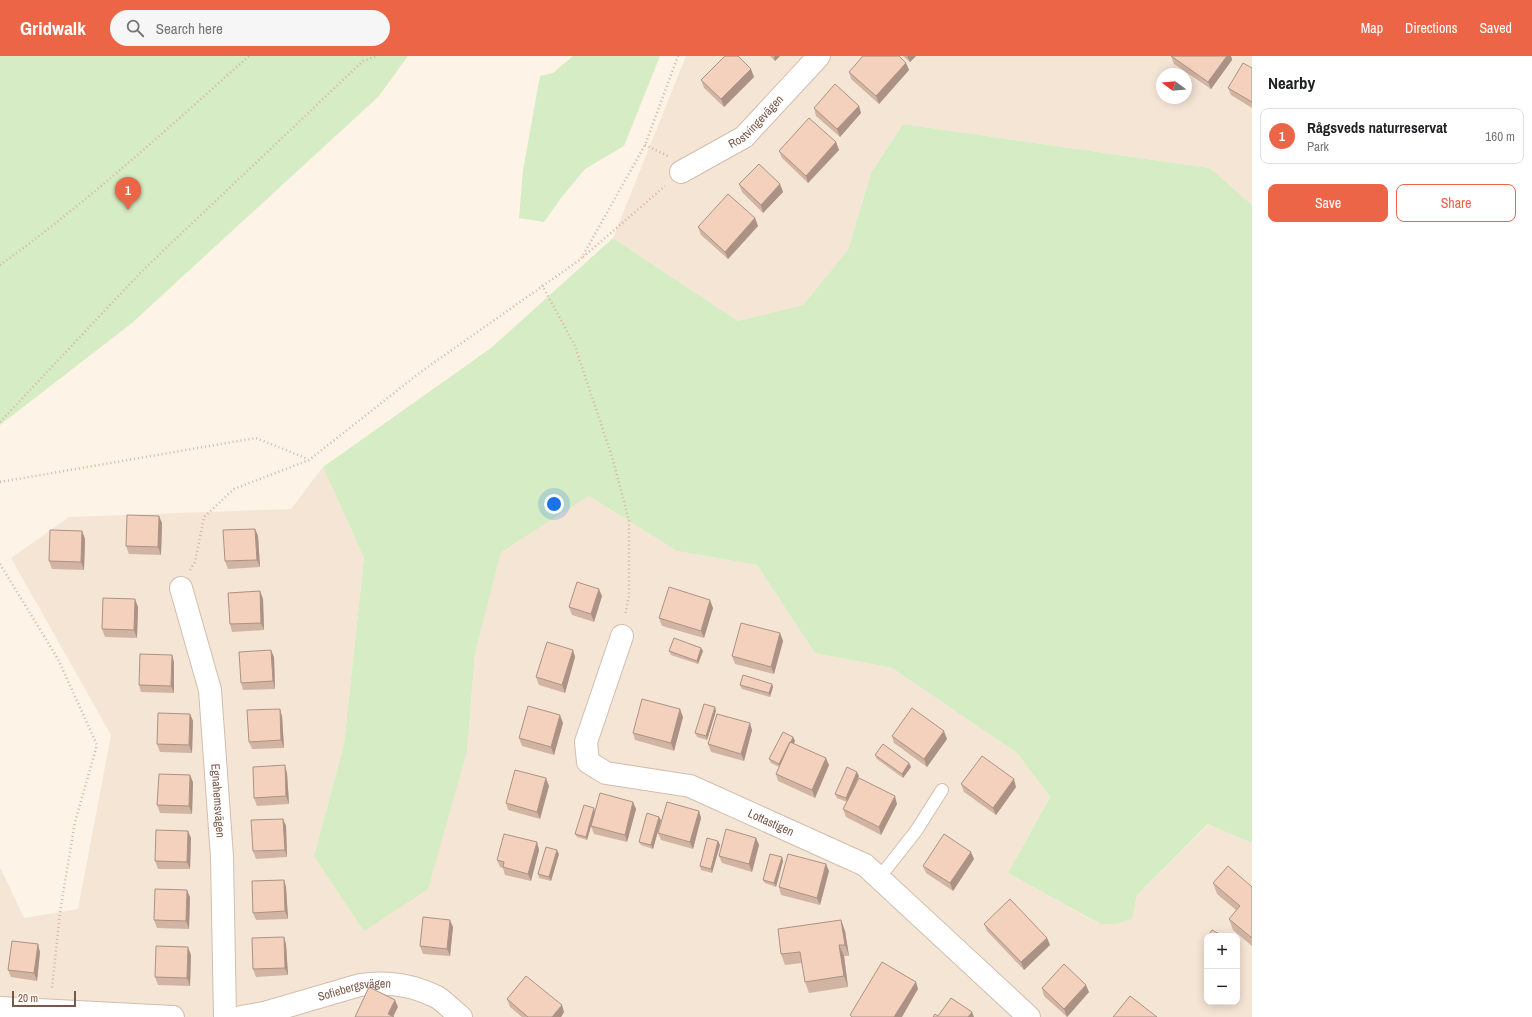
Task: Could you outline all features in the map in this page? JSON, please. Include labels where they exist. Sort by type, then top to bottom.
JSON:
[{"type":"street","name":"Rostvingevägen","points":[[681,172],[744,137],[819,56]]},
{"type":"street","name":"Egnahemsvägen","points":[[181,588],[210,690],[222,857],[225,1017]]},
{"type":"street","name":"Lottastigen","points":[[622,636],[586,742],[588,762],[606,773],[690,786],[713,794],[865,865],[1029,1017]]},
{"type":"street","name":"Sofiebergsvägen","points":[[241,1017],[264,1013],[360,985],[376,983],[418,989],[438,998],[461,1017]]},
{"type":"street","points":[[0,1008],[173,1017]]},
{"type":"lane","points":[[879,878],[916,831],[942,790]]},
{"type":"path","points":[[0,265],[29,244],[161,134],[249,56]]},
{"type":"path","points":[[0,422],[142,271],[363,61],[377,56]]},
{"type":"path","points":[[581,258],[645,145],[678,56]]},
{"type":"path","points":[[181,588],[195,562],[204,517],[234,489],[309,460],[422,371],[581,258],[681,172],[675,159],[645,145]]},
{"type":"path","points":[[542,285],[575,346],[613,460],[630,521],[629,596],[622,636]]},
{"type":"path","points":[[0,482],[256,438],[309,460]]},
{"type":"path","points":[[0,564],[58,658],[97,745],[75,822],[60,912],[50,1011]]},
{"type":"shaded area","points":[[686,56],[1252,56],[1252,205],[1210,168],[903,124],[871,173],[848,250],[803,305],[738,321],[613,238]]},
{"type":"shaded area","points":[[323,467],[364,558],[344,744],[314,856],[467,751],[475,654],[501,551],[589,496],[677,551],[757,565],[815,653],[892,668],[1017,753],[1050,797],[1008,873],[1099,924],[1116,924],[1132,919],[1137,895],[1209,824],[1252,843],[1252,1017],[0,1017],[0,867],[24,918],[78,909],[111,735],[11,558],[69,517],[291,509]]},
{"type":"green space","points":[[0,56],[408,56],[379,96],[132,323],[0,425]]},
{"type":"green space","points":[[573,56],[660,56],[624,146],[585,169],[561,198],[544,222],[519,218],[523,170],[540,76],[553,73]]},
{"type":"green space","points":[[903,124],[1210,168],[1252,205],[1252,843],[1208,824],[1137,895],[1132,919],[1116,924],[1100,924],[1008,873],[1050,797],[1017,753],[892,668],[815,653],[757,565],[677,551],[589,496],[501,552],[475,654],[467,751],[428,889],[364,931],[314,856],[344,744],[364,558],[323,467],[491,348],[613,238],[738,321],[803,305],[848,250],[871,173]]},
{"type":"building","points":[[725,56],[738,56],[751,69],[721,99],[701,80]]},
{"type":"building","points":[[863,56],[899,56],[906,63],[876,96],[849,72]]},
{"type":"building","points":[[1171,56],[1227,56],[1208,82],[1192,71],[1192,68],[1188,68]]},
{"type":"building","points":[[1243,63],[1252,68],[1252,102],[1228,88]]},
{"type":"building","points":[[835,84],[859,106],[837,129],[814,108]]},
{"type":"building","points":[[809,118],[836,142],[806,176],[779,151]]},
{"type":"building","points":[[759,164],[780,184],[761,205],[739,184]]},
{"type":"building","points":[[728,194],[755,218],[725,252],[698,227]]},
{"type":"building","points":[[127,515],[159,516],[158,547],[126,546]]},
{"type":"building","points":[[255,529],[257,560],[225,561],[223,530]]},
{"type":"building","points":[[50,530],[82,531],[81,562],[49,561]]},
{"type":"building","points":[[577,582],[599,589],[591,614],[569,607]]},
{"type":"building","points":[[669,587],[710,600],[701,631],[659,618]]},
{"type":"building","points":[[260,591],[261,623],[230,624],[228,593]]},
{"type":"building","points":[[103,598],[135,599],[134,630],[102,629]]},
{"type":"building","points":[[741,623],[780,633],[771,667],[732,656]]},
{"type":"building","points":[[674,638],[701,648],[697,661],[669,651]]},
{"type":"building","points":[[547,642],[573,650],[562,685],[536,677]]},
{"type":"building","points":[[271,650],[273,681],[241,683],[239,652]]},
{"type":"building","points":[[140,654],[172,655],[171,686],[139,685]]},
{"type":"building","points":[[743,675],[772,684],[769,693],[740,685]]},
{"type":"building","points":[[642,699],[680,709],[671,743],[633,733]]},
{"type":"building","points":[[704,704],[715,707],[706,736],[695,733]]},
{"type":"building","points":[[528,706],[560,715],[551,747],[519,738]]},
{"type":"building","points":[[912,708],[944,731],[924,759],[892,736]]},
{"type":"building","points":[[280,709],[281,740],[249,742],[247,710]]},
{"type":"building","points":[[158,713],[190,714],[189,745],[157,744]]},
{"type":"building","points":[[717,714],[750,723],[741,754],[708,744]]},
{"type":"building","points":[[783,732],[793,737],[779,764],[769,759]]},
{"type":"building","points":[[790,742],[826,758],[812,790],[776,774]]},
{"type":"building","points":[[883,744],[909,763],[902,774],[875,755]]},
{"type":"building","points":[[982,756],[1014,779],[993,808],[961,784]]},
{"type":"building","points":[[285,765],[286,796],[254,798],[253,767]]},
{"type":"building","points":[[847,767],[857,772],[846,798],[835,794]]},
{"type":"building","points":[[515,770],[546,778],[537,812],[506,803]]},
{"type":"building","points":[[159,774],[190,775],[189,806],[157,805]]},
{"type":"building","points":[[859,778],[895,796],[879,827],[843,809]]},
{"type":"building","points":[[600,793],[633,802],[625,835],[591,826]]},
{"type":"building","points":[[667,802],[699,811],[690,842],[658,833]]},
{"type":"building","points":[[584,805],[594,808],[586,837],[575,834]]},
{"type":"building","points":[[647,813],[659,817],[651,845],[639,842]]},
{"type":"building","points":[[283,819],[285,850],[253,851],[251,820]]},
{"type":"building","points":[[726,829],[756,838],[749,864],[719,856]]},
{"type":"building","points":[[156,830],[188,831],[187,862],[155,861]]},
{"type":"building","points":[[504,834],[537,842],[528,874],[503,867],[504,862],[497,860]]},
{"type":"building","points":[[944,834],[971,852],[950,883],[923,866]]},
{"type":"building","points":[[707,838],[718,841],[711,869],[700,866]]},
{"type":"building","points":[[546,847],[557,850],[549,877],[538,874]]},
{"type":"building","points":[[770,854],[782,857],[774,883],[763,880]]},
{"type":"building","points":[[788,854],[826,864],[817,898],[779,887]]},
{"type":"building","points":[[1228,866],[1252,887],[1252,938],[1229,919],[1240,906],[1213,883]]},
{"type":"building","points":[[284,880],[285,911],[253,913],[252,881]]},
{"type":"building","points":[[155,889],[187,890],[186,921],[154,920]]},
{"type":"building","points":[[1010,899],[1047,938],[1021,962],[984,924]]},
{"type":"building","points":[[423,917],[450,920],[447,949],[420,946]]},
{"type":"building","points":[[841,920],[845,945],[839,945],[844,976],[805,982],[800,952],[781,954],[778,929]]},
{"type":"building","points":[[1212,930],[1218,933],[1210,933]]},
{"type":"building","points":[[284,937],[285,968],[253,969],[252,938]]},
{"type":"building","points":[[12,941],[38,944],[34,973],[8,970]]},
{"type":"building","points":[[156,946],[188,947],[187,978],[155,977]]},
{"type":"building","points":[[882,962],[916,982],[894,1017],[852,1017],[850,1015]]},
{"type":"building","points":[[1064,964],[1086,985],[1064,1009],[1042,988]]},
{"type":"building","points":[[526,976],[562,1005],[552,1017],[528,1017],[507,999]]},
{"type":"building","points":[[369,987],[395,1000],[388,1014],[394,1017],[355,1017]]},
{"type":"building","points":[[1130,996],[1157,1017],[1113,1017]]},
{"type":"building","points":[[951,998],[972,1012],[968,1017],[933,1017],[935,1014],[938,1016]]},
{"type":"place","name":"Rågsveds naturreservat","points":[[128,210]]}]
